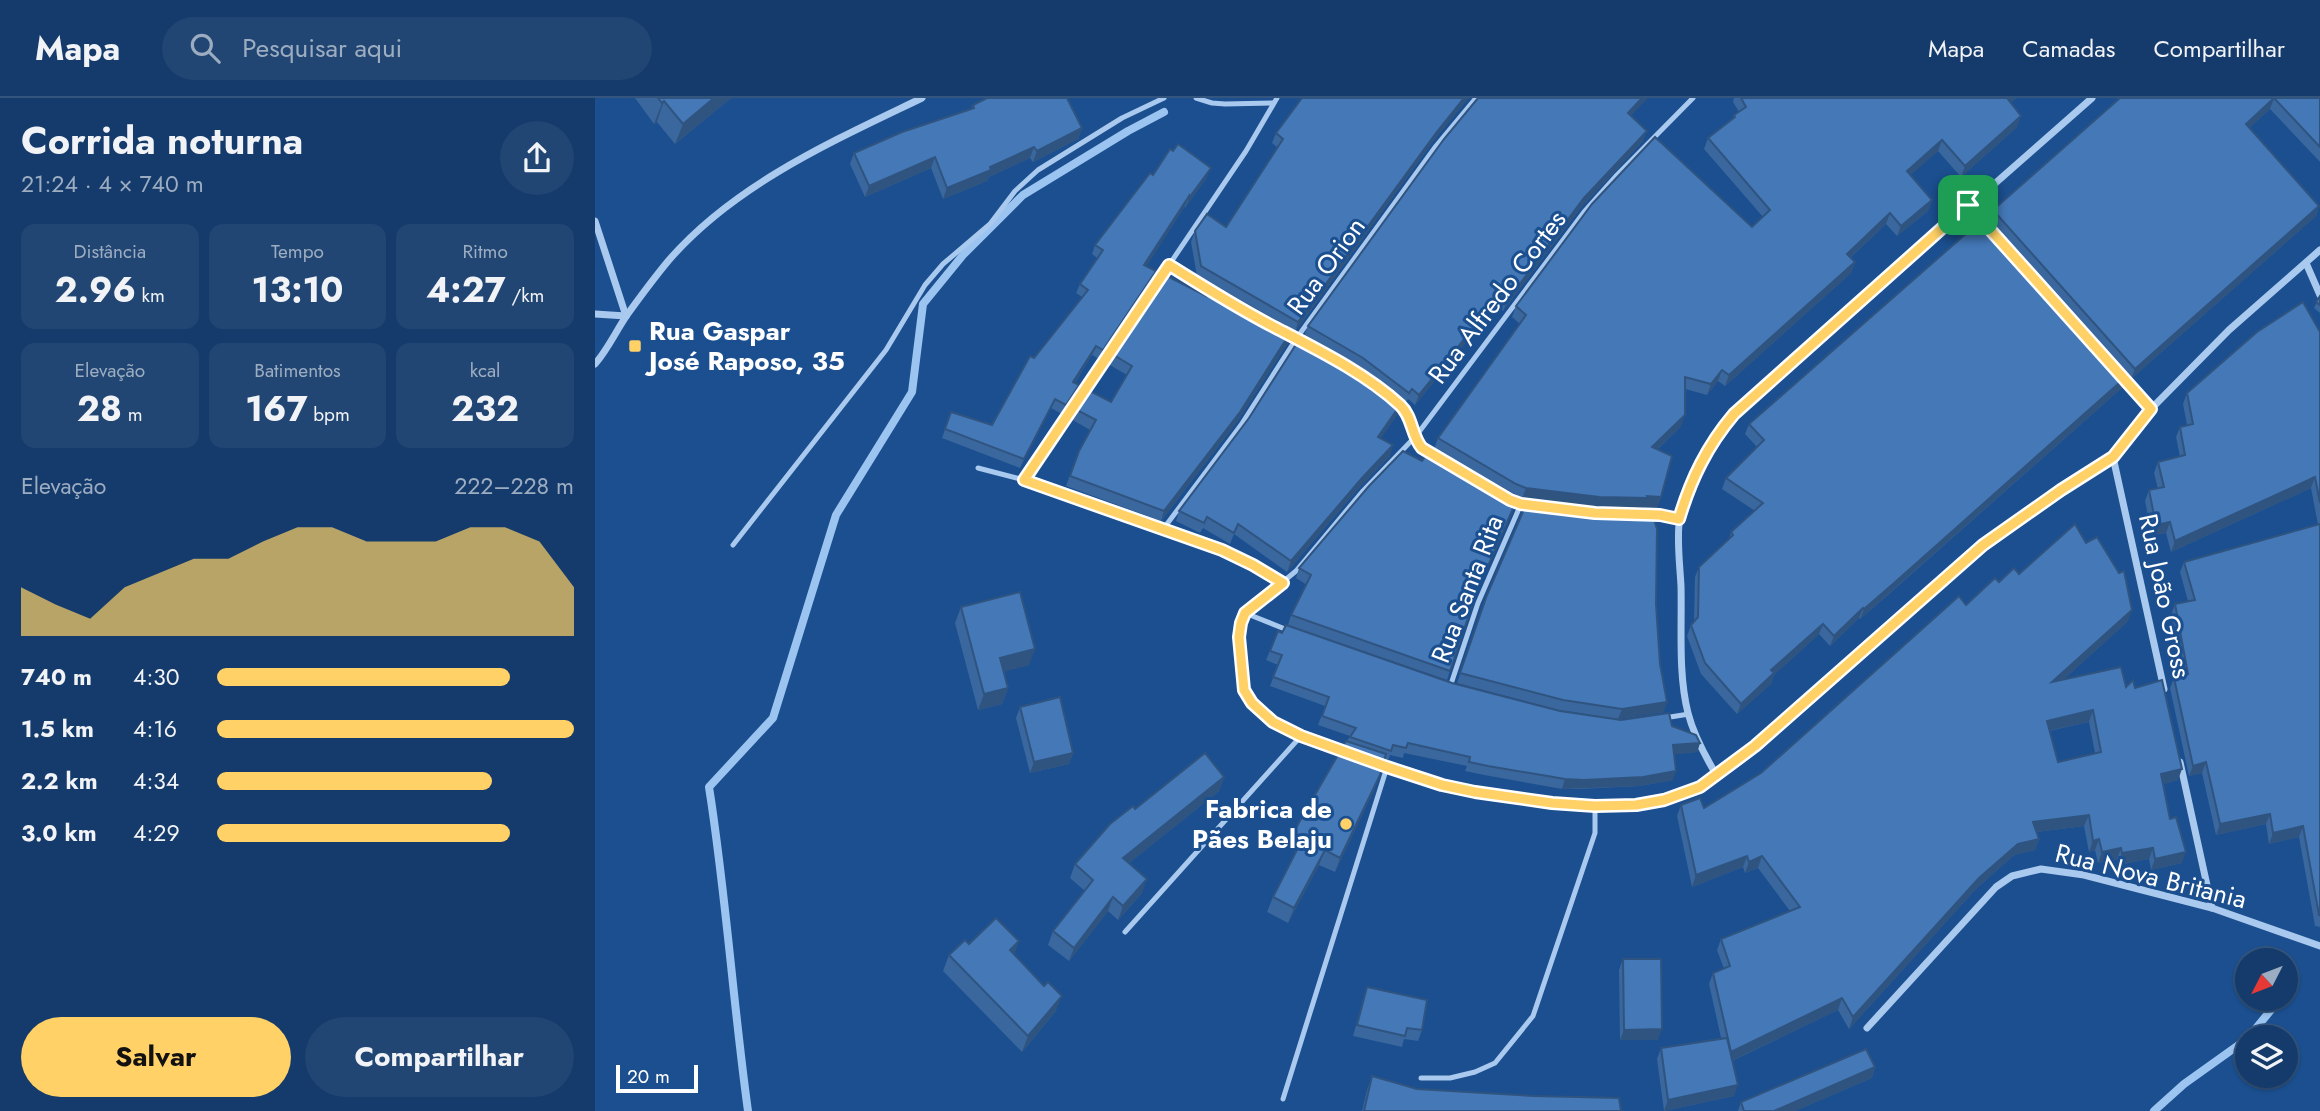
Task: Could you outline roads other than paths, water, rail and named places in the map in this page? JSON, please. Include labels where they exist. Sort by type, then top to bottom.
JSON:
[{"type":"street","points":[[595,364],[626,316],[668,261],[694,234],[732,203],[777,173],[922,98]]},
{"type":"street","points":[[2092,98],[1734,414],[1705,455],[1690,484],[1679,519],[1683,685],[1689,715],[1700,747],[1717,776],[1755,746],[1983,545],[2113,457],[2151,409],[2229,330],[2320,250]]},
{"type":"street","points":[[595,221],[626,316]]},
{"type":"street","points":[[2306,263],[2320,295]]},
{"type":"street","points":[[595,314],[626,316]]},
{"type":"street","name":"Rua João Gross","points":[[2113,457],[2167,703]]},
{"type":"street","points":[[2179,758],[2212,908]]},
{"type":"street","name":"Rua Nova Britania","points":[[1867,1028],[1996,887],[2012,876],[2041,869],[2084,875],[2212,908],[2320,946]]},
{"type":"lane","points":[[733,545],[886,349],[925,285],[943,264],[984,230],[1016,191],[1038,170],[1122,118],[1164,98]]},
{"type":"lane","points":[[1196,98],[1225,104],[1275,101]]},
{"type":"lane","name":"Rua Orion","points":[[1164,528],[1241,425],[1296,339],[1436,146],[1475,98]]},
{"type":"lane","name":"Rua Alfredo Cortes","points":[[1245,613],[1296,571],[1362,492],[1416,436],[1584,212],[1693,98]]},
{"type":"lane","points":[[1024,480],[1259,132],[1275,101]]},
{"type":"lane","points":[[1968,205],[1986,226]]},
{"type":"lane","points":[[1169,265],[1216,295]]},
{"type":"lane","points":[[1287,334],[1306,345]]},
{"type":"lane","points":[[2114,368],[2151,409]]},
{"type":"lane","points":[[1392,399],[1407,413],[1417,442],[1422,448],[1444,461]]},
{"type":"lane","points":[[978,468],[1024,480],[1164,528],[1222,550],[1283,583]]},
{"type":"lane","points":[[1499,494],[1521,504],[1540,507]]},
{"type":"lane","name":"Rua Santa Rita","points":[[1450,687],[1478,603],[1521,504]]},
{"type":"lane","points":[[1636,515],[1660,515],[1679,519]]},
{"type":"lane","points":[[1297,634],[1245,613],[1239,637],[1244,690],[1252,703],[1273,722],[1301,736],[1350,754]]},
{"type":"lane","name":"Rua Santa Rita","points":[[1438,683],[1463,691]]},
{"type":"lane","points":[[1658,719],[1689,715]]},
{"type":"lane","points":[[1125,932],[1301,736]]},
{"type":"lane","points":[[1375,763],[1442,785],[1475,792],[1595,806],[1636,805],[1664,800],[1700,787],[1717,776]]},
{"type":"lane","points":[[1283,1099],[1387,767]]},
{"type":"lane","points":[[1421,1078],[1450,1078],[1475,1072],[1495,1062],[1533,1016],[1595,833],[1595,806]]},
{"type":"waterway","points":[[748,1111],[709,787],[773,718],[836,515],[912,392],[923,304],[963,255],[1023,195],[1164,112]]},
{"type":"waterway","points":[[2259,1025],[2269,1012]]},
{"type":"waterway","points":[[2154,1111],[2184,1084],[2235,1048]]},
{"type":"place","name":"Rua Gaspar José Raposo, 35","points":[[635,346]]},
{"type":"place","name":"Fabrica de Pães Belaju","points":[[1346,824]]}]
